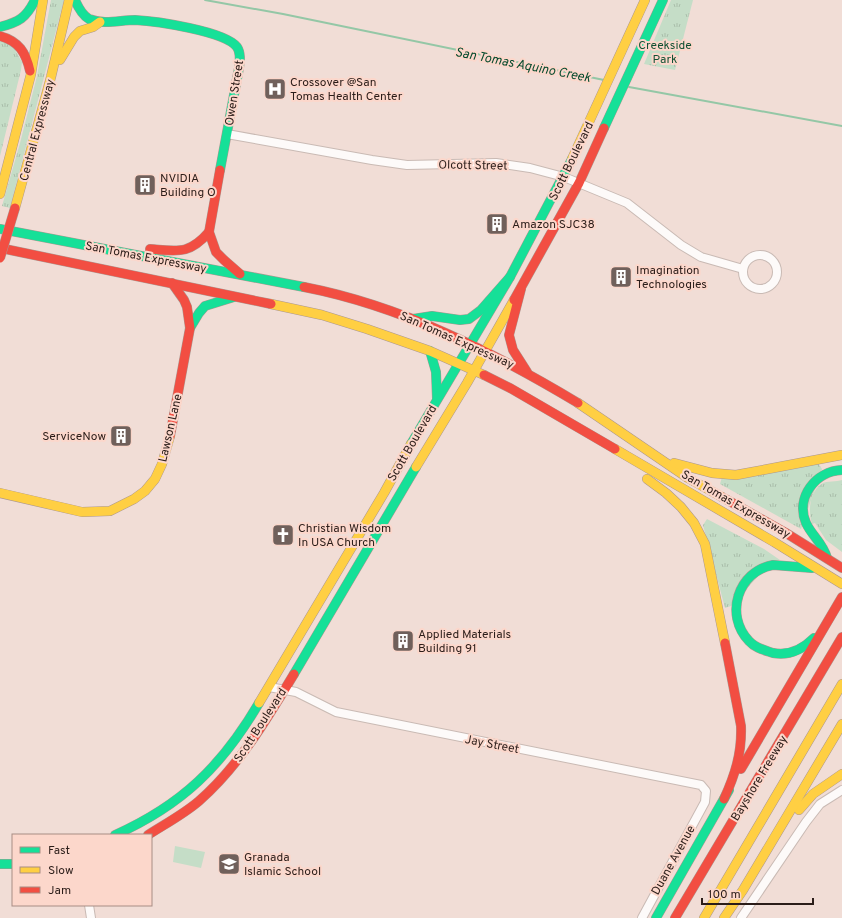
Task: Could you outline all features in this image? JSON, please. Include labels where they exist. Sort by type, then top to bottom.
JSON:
[{"type":"main road","points":[[0,27],[17,22],[24,18],[29,13],[35,0]]},
{"type":"main road","name":"Central Expressway","points":[[0,194],[31,74],[43,0]]},
{"type":"main road","name":"Central Expressway","points":[[0,258],[51,77],[69,0]]},
{"type":"main road","points":[[75,0],[84,16],[100,22]]},
{"type":"main road","name":"Scott Boulevard","points":[[117,834],[139,824],[176,802],[191,790],[210,772],[244,729],[510,277],[564,177],[645,0]]},
{"type":"main road","name":"Scott Boulevard","points":[[150,834],[194,805],[226,774],[248,746],[284,690],[377,531],[486,351],[580,183],[662,0]]},
{"type":"main road","name":"Owen Street","points":[[100,22],[133,20],[149,21],[216,35],[227,38],[236,45],[240,52],[240,60],[209,232]]},
{"type":"main road","points":[[51,77],[74,37],[80,31],[93,27],[100,22]]},
{"type":"main road","points":[[0,36],[14,41],[20,46],[27,58],[31,74]]},
{"type":"main road","name":"San Tomas Expressway","points":[[0,229],[338,294],[413,319],[486,351],[527,372],[586,407],[688,478],[786,533],[842,568]]},
{"type":"main road","points":[[138,255],[149,248],[179,251],[195,247],[209,232]]},
{"type":"main road","points":[[209,232],[216,254],[241,275]]},
{"type":"main road","name":"San Tomas Expressway","points":[[0,248],[322,315],[367,329],[430,352],[474,370],[510,388],[838,582]]},
{"type":"main road","points":[[413,319],[432,316],[460,320],[469,319],[481,310],[510,277]]},
{"type":"main road","points":[[172,283],[187,306],[190,328]]},
{"type":"main road","points":[[521,289],[509,335],[512,349],[518,355],[527,372]]},
{"type":"main road","points":[[190,328],[205,306],[234,297]]},
{"type":"main road","name":"Lawson Lane","points":[[0,493],[82,512],[96,513],[110,512],[134,500],[145,491],[154,479],[162,464],[168,445],[190,328]]},
{"type":"main road","points":[[430,352],[436,372],[437,399]]},
{"type":"main road","points":[[623,454],[629,466],[666,492],[689,515],[705,544],[741,726],[742,740],[740,756],[735,773],[724,799]]},
{"type":"main road","points":[[660,459],[705,472],[736,475],[842,455]]},
{"type":"main road","points":[[828,559],[824,547],[808,528],[803,516],[803,507],[805,496],[815,480],[826,473],[842,470]]},
{"type":"main road","points":[[816,568],[801,569],[787,565],[776,565],[766,566],[758,570],[749,577],[740,588],[735,608],[735,616],[740,630],[745,638],[761,650],[772,653],[789,653],[801,649],[810,643],[824,627]]},
{"type":"main road","points":[[656,918],[842,597]]},
{"type":"main road","name":"Bayshore Freeway","points":[[675,918],[842,637]]},
{"type":"main road","name":"Bayshore Freeway","points":[[704,918],[842,684]]},
{"type":"main road","points":[[724,918],[743,890],[842,724]]},
{"type":"main road","points":[[743,890],[755,877],[803,804],[820,787],[842,774]]},
{"type":"main road","points":[[0,864],[12,864]]},
{"type":"street","name":"Olcott Street","points":[[227,134],[375,161],[407,165],[496,163],[530,168],[564,177],[627,203],[682,245],[702,257],[743,269]]},
{"type":"street","points":[[763,255],[768,257],[776,265],[776,276],[770,286],[759,289],[748,285],[743,275],[743,269],[745,264],[753,256],[763,255]]},
{"type":"street","name":"Jay Street","points":[[269,687],[296,692],[336,712],[701,785],[706,791],[705,802]]},
{"type":"street","points":[[741,918],[806,822],[820,804],[842,790]]},
{"type":"street","name":"Duane Avenue","points":[[642,918],[705,802]]},
{"type":"street","points":[[89,906],[92,918]]},
{"type":"green space","points":[[51,0],[64,0],[10,208],[2,206],[37,76]]},
{"type":"green space","name":"Creekside Park","points":[[671,0],[693,0],[675,70],[644,64]]},
{"type":"green space","points":[[0,41],[12,45],[22,62],[0,156]]},
{"type":"green space","points":[[818,463],[822,469],[801,529],[720,484],[722,477]]},
{"type":"green space","points":[[842,480],[842,552],[826,540],[815,523],[812,524],[810,507],[812,496],[818,487],[824,482]]},
{"type":"green space","points":[[707,519],[764,549],[780,560],[772,561],[731,606],[725,608],[703,525]]},
{"type":"green space","points":[[175,846],[205,852],[201,868],[173,862]]},
{"type":"waterway","name":"San Tomas Aquino Creek","points":[[205,0],[283,14],[604,80]]},
{"type":"waterway","name":"San Tomas Aquino Creek","points":[[629,87],[842,126]]},
{"type":"traffic: fast","points":[[0,27],[17,21],[25,15],[35,0]]},
{"type":"traffic: fast","points":[[75,0],[84,15],[95,21],[106,22],[135,20],[158,22],[219,36],[230,41],[237,47],[240,54],[239,68],[220,170]]},
{"type":"traffic: fast","points":[[604,128],[663,0]]},
{"type":"traffic: fast","points":[[411,444],[510,277],[572,159]]},
{"type":"traffic: fast","points":[[0,229],[304,287]]},
{"type":"traffic: fast","points":[[413,319],[432,316],[460,320],[469,319],[481,310],[510,277]]},
{"type":"traffic: fast","points":[[190,328],[205,306],[234,297]]},
{"type":"traffic: fast","points":[[430,351],[436,372],[437,399]]},
{"type":"traffic: fast","points":[[294,674],[416,467]]},
{"type":"traffic: fast","points":[[827,558],[823,548],[806,523],[803,513],[803,504],[810,487],[816,480],[833,471],[842,470]]},
{"type":"traffic: fast","points":[[812,568],[773,565],[761,569],[751,576],[743,585],[738,596],[736,607],[737,619],[741,631],[751,643],[760,648],[773,653],[785,653],[795,651],[814,638]]},
{"type":"traffic: fast","points":[[117,834],[161,811],[198,781],[215,765],[230,746],[245,726],[259,703]]},
{"type":"traffic: fast","points":[[656,918],[729,790]]},
{"type":"traffic: fast","points":[[0,864],[12,864]]},
{"type":"traffic: slow","points":[[0,194],[31,74],[43,0]]},
{"type":"traffic: slow","points":[[15,208],[51,77],[69,0]]},
{"type":"traffic: slow","points":[[572,159],[645,0]]},
{"type":"traffic: slow","points":[[60,60],[74,37],[80,31],[93,27],[100,22]]},
{"type":"traffic: slow","points":[[416,467],[467,383],[514,300]]},
{"type":"traffic: slow","points":[[271,304],[322,315],[367,329],[430,351],[484,375]]},
{"type":"traffic: slow","points":[[578,403],[688,478],[722,497]]},
{"type":"traffic: slow","points":[[0,493],[82,512],[110,511],[134,499],[145,491],[155,479],[162,464],[170,436]]},
{"type":"traffic: slow","points":[[259,703],[384,493],[411,444]]},
{"type":"traffic: slow","points":[[615,449],[774,542],[842,584]]},
{"type":"traffic: slow","points":[[674,463],[712,473],[736,475],[842,455]]},
{"type":"traffic: slow","points":[[647,479],[666,493],[681,507],[694,523],[705,544],[725,643]]},
{"type":"traffic: slow","points":[[704,918],[842,684]]},
{"type":"traffic: slow","points":[[724,918],[743,890],[842,724]]},
{"type":"traffic: slow","points":[[799,810],[813,794],[842,774]]},
{"type":"traffic: jam","points":[[0,36],[12,41],[21,49],[24,53],[30,71]]},
{"type":"traffic: jam","points":[[514,300],[579,183],[604,128]]},
{"type":"traffic: jam","points":[[220,170],[209,232],[216,252],[240,274]]},
{"type":"traffic: jam","points":[[0,258],[15,208]]},
{"type":"traffic: jam","points":[[150,249],[176,251],[189,248],[195,245],[209,232]]},
{"type":"traffic: jam","points":[[0,248],[271,304]]},
{"type":"traffic: jam","points":[[170,436],[190,328],[187,307],[172,283]]},
{"type":"traffic: jam","points":[[304,287],[340,295],[376,306],[446,333],[513,366],[578,403]]},
{"type":"traffic: jam","points":[[521,289],[509,335],[513,350],[527,372]]},
{"type":"traffic: jam","points":[[484,375],[510,388],[615,449]]},
{"type":"traffic: jam","points":[[722,497],[786,533],[842,568]]},
{"type":"traffic: jam","points":[[741,769],[842,597]]},
{"type":"traffic: jam","points":[[675,918],[842,637]]},
{"type":"traffic: jam","points":[[724,799],[737,764],[741,736],[741,726],[725,643]]},
{"type":"traffic: jam","points":[[150,834],[193,806],[227,773],[263,725],[294,674]]},
{"type":"place","name":"Crossover @San Tomas Health Center","points":[[275,89]]},
{"type":"place","name":"NVIDIA Building O","points":[[145,185]]},
{"type":"place","name":"Amazon SJC38","points":[[497,224]]},
{"type":"place","name":"Imagination Technologies","points":[[621,277]]},
{"type":"place","name":"ServiceNow","points":[[121,436]]},
{"type":"place","name":"Christian Wisdom In USA Church","points":[[283,535]]},
{"type":"place","name":"Applied Materials Building 91","points":[[403,641]]},
{"type":"place","name":"Granada Islamic School","points":[[229,864]]}]
